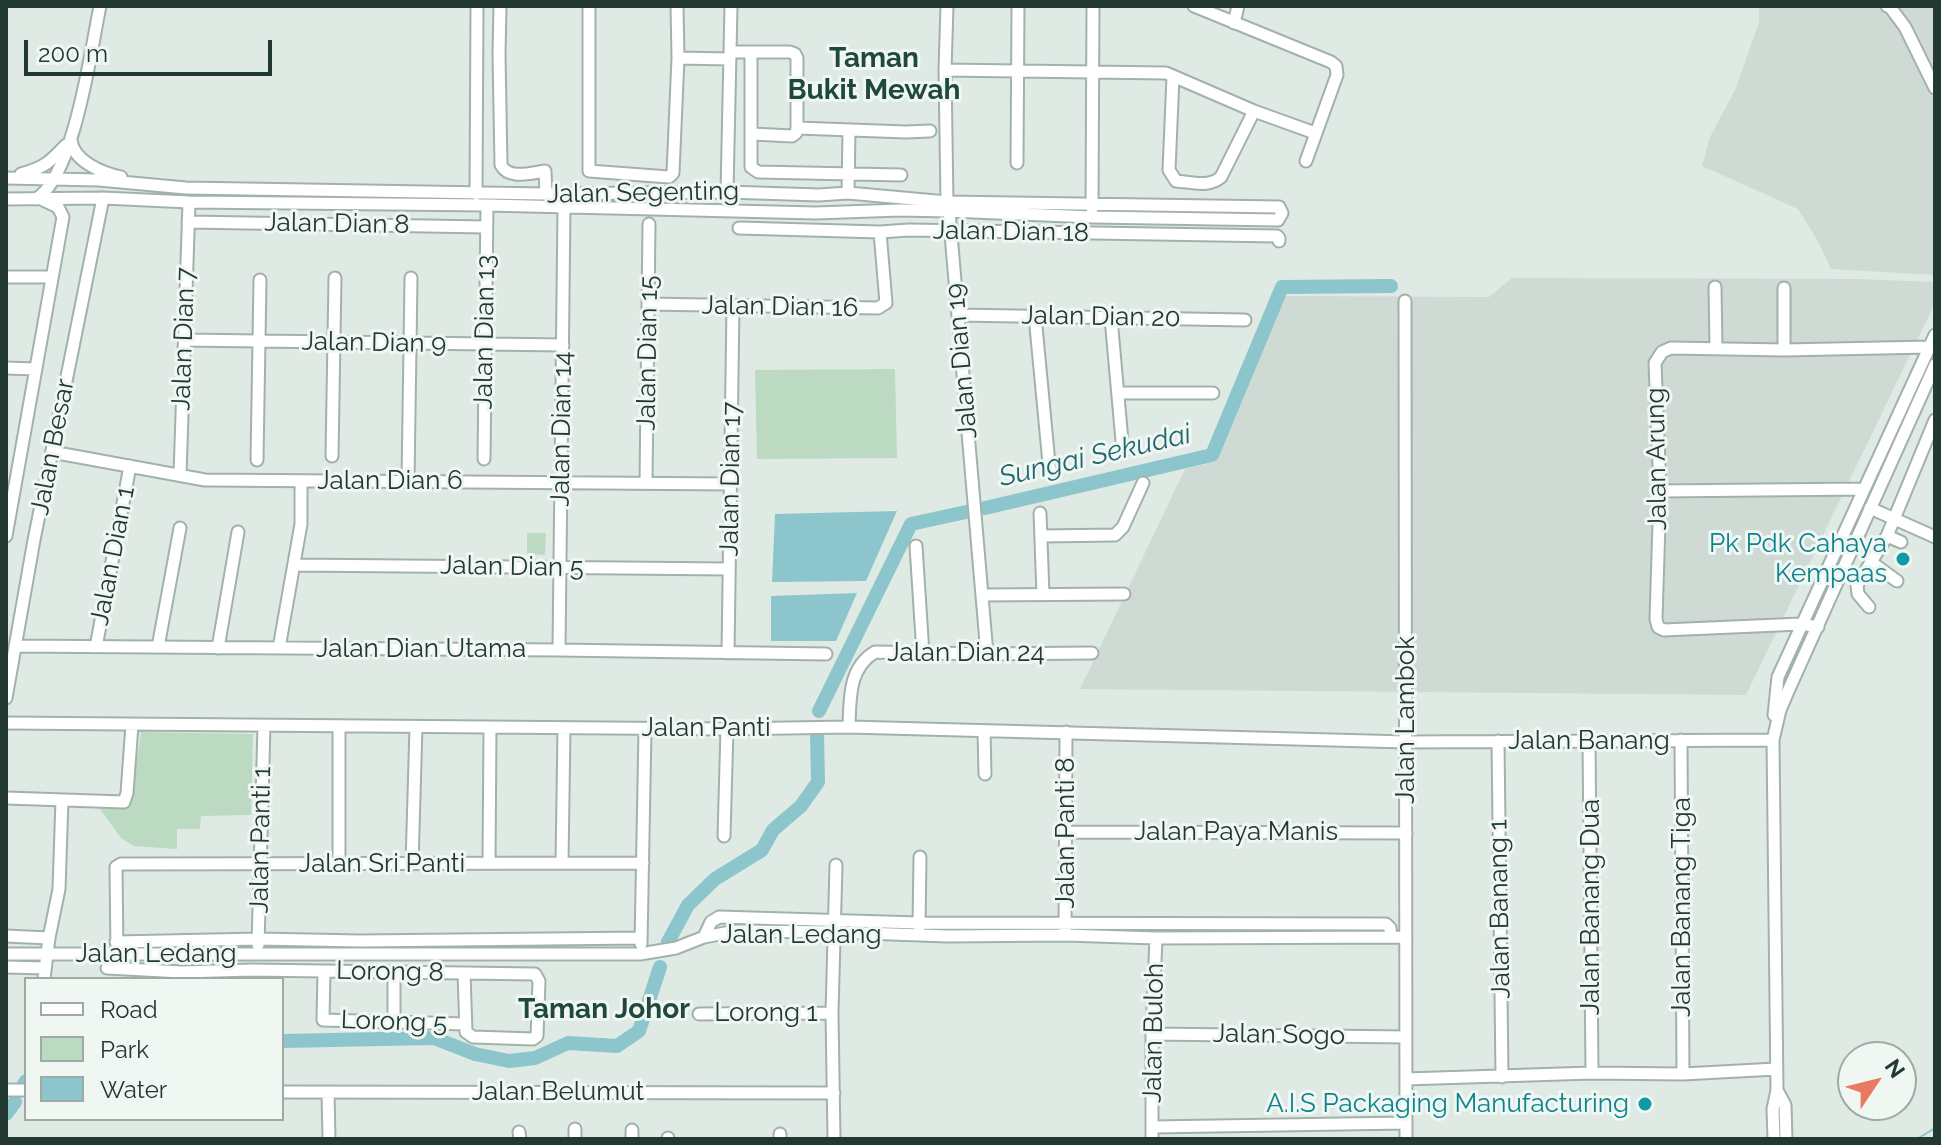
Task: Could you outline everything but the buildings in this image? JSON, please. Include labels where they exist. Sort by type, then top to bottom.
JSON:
[{"type":"street","points":[[39,199],[55,179],[79,111],[100,6]]},
{"type":"street","points":[[476,194],[477,6]]},
{"type":"street","points":[[500,6],[501,165],[509,174],[545,171],[546,194]]},
{"type":"street","points":[[589,6],[589,171],[669,177],[673,173],[677,6]]},
{"type":"street","points":[[727,192],[731,6]]},
{"type":"street","name":"Jalan Dian 19","points":[[947,6],[948,206],[987,654]]},
{"type":"street","points":[[1017,163],[1018,6]]},
{"type":"street","points":[[1092,217],[1093,6]]},
{"type":"street","points":[[1194,6],[1336,66],[1337,75],[1306,161]]},
{"type":"street","points":[[1234,23],[1238,6]]},
{"type":"street","points":[[1887,6],[1905,27],[1935,88]]},
{"type":"street","points":[[678,58],[751,52],[795,54],[797,128],[792,136],[752,134]]},
{"type":"street","points":[[751,52],[751,167],[758,172],[901,175]]},
{"type":"street","points":[[945,70],[1166,73],[1315,133]]},
{"type":"street","points":[[1173,77],[1169,170],[1176,181],[1217,182],[1254,111]]},
{"type":"street","points":[[797,128],[930,131]]},
{"type":"street","points":[[848,193],[849,130]]},
{"type":"street","points":[[8,178],[40,169],[70,139]]},
{"type":"street","points":[[70,139],[77,156],[88,163],[115,176],[177,192],[189,202]]},
{"type":"street","name":"Jalan Segenting","points":[[6,199],[103,198],[823,213],[948,206],[1092,203],[1279,207],[1282,213],[1278,220],[1092,217],[948,206],[848,193],[476,194],[186,188],[99,180],[8,178]]},
{"type":"street","points":[[55,179],[60,193],[74,198]]},
{"type":"street","points":[[767,212],[779,207],[780,203],[769,192]]},
{"type":"street","points":[[819,195],[810,203],[812,209],[823,213]]},
{"type":"street","name":"Jalan Besar","points":[[6,698],[103,198]]},
{"type":"street","name":"Jalan Besar","points":[[6,530],[63,217],[58,207],[39,199]]},
{"type":"street","name":"Jalan Dian 7","points":[[180,475],[189,202]]},
{"type":"street","name":"Jalan Dian 13","points":[[484,459],[487,205]]},
{"type":"street","name":"Jalan Dian 14","points":[[559,650],[564,207]]},
{"type":"street","name":"Jalan Dian 8","points":[[188,222],[486,227]]},
{"type":"street","name":"Jalan Dian 15","points":[[646,483],[649,224]]},
{"type":"street","name":"Jalan Dian 18","points":[[739,228],[1277,236],[1279,241]]},
{"type":"street","name":"Jalan Dian 16","points":[[649,304],[882,307],[886,303],[880,232]]},
{"type":"street","points":[[6,277],[52,277]]},
{"type":"street","points":[[332,456],[335,278]]},
{"type":"street","points":[[408,481],[411,278]]},
{"type":"street","points":[[257,460],[260,280]]},
{"type":"street","points":[[1715,287],[1716,348]]},
{"type":"street","points":[[1784,288],[1784,350]]},
{"type":"street","name":"Jalan Lambok","points":[[1405,301],[1406,1139]]},
{"type":"street","name":"Jalan Dian 17","points":[[728,653],[733,306]]},
{"type":"street","name":"Jalan Dian 20","points":[[958,315],[1245,320]]},
{"type":"street","points":[[1035,316],[1050,474]]},
{"type":"street","points":[[1111,318],[1123,452]]},
{"type":"street","points":[[1774,1139],[1773,1109],[1777,1090],[1773,740],[1778,677],[1935,335]]},
{"type":"street","name":"Jalan Dian 9","points":[[184,340],[563,345]]},
{"type":"street","name":"Jalan Arung","points":[[1818,627],[1801,624],[1664,630],[1658,627],[1660,491],[1655,363],[1662,352],[1671,348],[1784,350],[1929,347]]},
{"type":"street","points":[[1773,740],[1780,710],[1935,365]]},
{"type":"street","points":[[6,368],[36,369]]},
{"type":"street","points":[[1118,393],[1213,393]]},
{"type":"street","points":[[1869,607],[1858,594],[1857,585],[1887,536],[1935,420]]},
{"type":"street","points":[[6,448],[22,448]]},
{"type":"street","name":"Jalan Dian 6","points":[[52,452],[205,480],[731,484]]},
{"type":"street","name":"Jalan Dian 1","points":[[96,647],[130,466]]},
{"type":"street","points":[[279,648],[301,524],[301,481]]},
{"type":"street","points":[[1041,536],[1115,535],[1123,527],[1143,483]]},
{"type":"street","points":[[1660,491],[1864,489]]},
{"type":"street","points":[[1870,508],[1935,537]]},
{"type":"street","points":[[1040,513],[1043,595]]},
{"type":"street","points":[[158,647],[180,528]]},
{"type":"street","points":[[218,648],[238,532]]},
{"type":"street","points":[[1887,536],[1901,542]]},
{"type":"street","points":[[916,546],[923,654]]},
{"type":"street","points":[[1871,562],[1897,581]]},
{"type":"street","name":"Jalan Dian 5","points":[[294,565],[729,569]]},
{"type":"street","points":[[982,595],[1124,594]]},
{"type":"street","name":"Jalan Dian Utama","points":[[15,646],[826,654]]},
{"type":"street","name":"Jalan Dian 24","points":[[849,727],[851,685],[867,657],[875,652],[1092,653]]},
{"type":"street","name":"Jalan Panti","points":[[6,723],[645,729],[849,727],[1406,742]]},
{"type":"street","points":[[6,798],[124,802],[132,725]]},
{"type":"street","name":"Jalan Panti 1","points":[[258,954],[264,726]]},
{"type":"street","points":[[339,726],[339,864]]},
{"type":"street","points":[[412,864],[416,727]]},
{"type":"street","points":[[489,863],[490,728]]},
{"type":"street","points":[[562,863],[564,728]]},
{"type":"street","points":[[640,954],[645,729]]},
{"type":"street","points":[[724,836],[727,729]]},
{"type":"street","points":[[984,731],[985,774]]},
{"type":"street","name":"Jalan Panti 8","points":[[1065,929],[1066,732]]},
{"type":"street","name":"Jalan Banang Dua","points":[[1589,740],[1592,1073]]},
{"type":"street","name":"Jalan Banang Tiga","points":[[1681,740],[1683,1074]]},
{"type":"street","name":"Jalan Banang","points":[[1406,742],[1773,740]]},
{"type":"street","name":"Jalan Banang 1","points":[[1498,741],[1502,1077]]},
{"type":"street","points":[[6,967],[45,974],[59,889],[62,800]]},
{"type":"street","name":"Jalan Paya Manis","points":[[1067,832],[1406,833]]},
{"type":"street","points":[[918,936],[920,857]]},
{"type":"street","name":"Jalan Sri Panti","points":[[114,950],[116,867],[121,864],[643,863]]},
{"type":"street","points":[[834,1139],[832,1013],[836,865]]},
{"type":"street","points":[[835,927],[919,923],[1065,929],[1386,924],[1391,937]]},
{"type":"street","name":"Jalan Ledang","points":[[6,954],[114,950],[258,954],[640,954],[676,948],[704,937],[736,931],[835,927],[918,936],[1065,929],[1156,938],[1406,937]]},
{"type":"street","points":[[6,936],[49,938]]},
{"type":"street","points":[[107,974],[114,950],[259,939],[641,938]]},
{"type":"street","name":"Jalan Buloh","points":[[1156,938],[1152,1133],[1406,1123]]},
{"type":"street","points":[[449,939],[449,954]]},
{"type":"street","name":"Lorong 8","points":[[107,974],[182,972],[252,975],[324,971],[535,974],[539,981],[538,1032],[535,1038],[473,1037],[465,1028]]},
{"type":"street","name":"Lorong 5","points":[[324,971],[323,1020],[394,1021],[465,1028]]},
{"type":"street","points":[[394,972],[394,1021]]},
{"type":"street","points":[[464,973],[465,1028]]},
{"type":"street","name":"Lorong 1","points":[[699,1014],[832,1013]]},
{"type":"street","name":"Jalan Sogo","points":[[1152,1034],[1406,1037]]},
{"type":"street","points":[[1406,1079],[1592,1073],[1683,1074],[1776,1069]]},
{"type":"street","points":[[1777,1090],[1785,1105],[1786,1139]]},
{"type":"street","name":"Jalan Belumut","points":[[284,1092],[834,1093]]},
{"type":"street","points":[[328,1092],[329,1139]]},
{"type":"shaded area","points":[[1759,6],[1935,6],[1935,275],[1831,269],[1798,209],[1702,166],[1710,137],[1736,88],[1759,22]]},
{"type":"shaded area","points":[[1512,278],[1935,282],[1935,303],[1746,695],[1080,689],[1185,469],[1214,462],[1285,296],[1489,297]]},
{"type":"green space","points":[[895,369],[897,458],[757,459],[755,370]]},
{"type":"green space","points":[[527,533],[546,533],[545,555],[527,554]]},
{"type":"green space","points":[[141,732],[253,734],[251,815],[201,816],[200,829],[177,829],[177,849],[134,846],[121,838],[100,809],[130,803]]},
{"type":"water","points":[[897,511],[866,581],[772,582],[775,514]]},
{"type":"water","points":[[857,593],[836,641],[771,641],[771,596]]},
{"type":"waterway","name":"Sungai Sekudai","points":[[985,508],[1212,455],[1282,287],[1391,286]]},
{"type":"waterway","name":"Sungai Sekudai","points":[[819,711],[911,524],[966,512]]},
{"type":"waterway","name":"Sungai Sekudai","points":[[668,942],[688,905],[715,879],[762,850],[773,830],[801,806],[818,782],[817,733]]},
{"type":"waterway","name":"Sungai Sekudai","points":[[284,1041],[434,1038],[475,1054],[509,1061],[535,1058],[568,1043],[617,1046],[639,1031],[660,967]]},
{"type":"waterway","name":"Sungai Sekudai","points":[[6,1114],[15,1102]]},
{"type":"waterway","points":[[1917,1139],[1935,1128]]},
{"type":"place","name":"Pk Pdk Cahaya Kempaas","points":[[1903,559]]},
{"type":"place","name":"A.I.S Packaging Manufacturing","points":[[1645,1104]]},
{"type":"district","name":"Taman Bukit Mewah","points":[[874,75]]},
{"type":"district","name":"Taman Johor","points":[[604,1010]]}]
